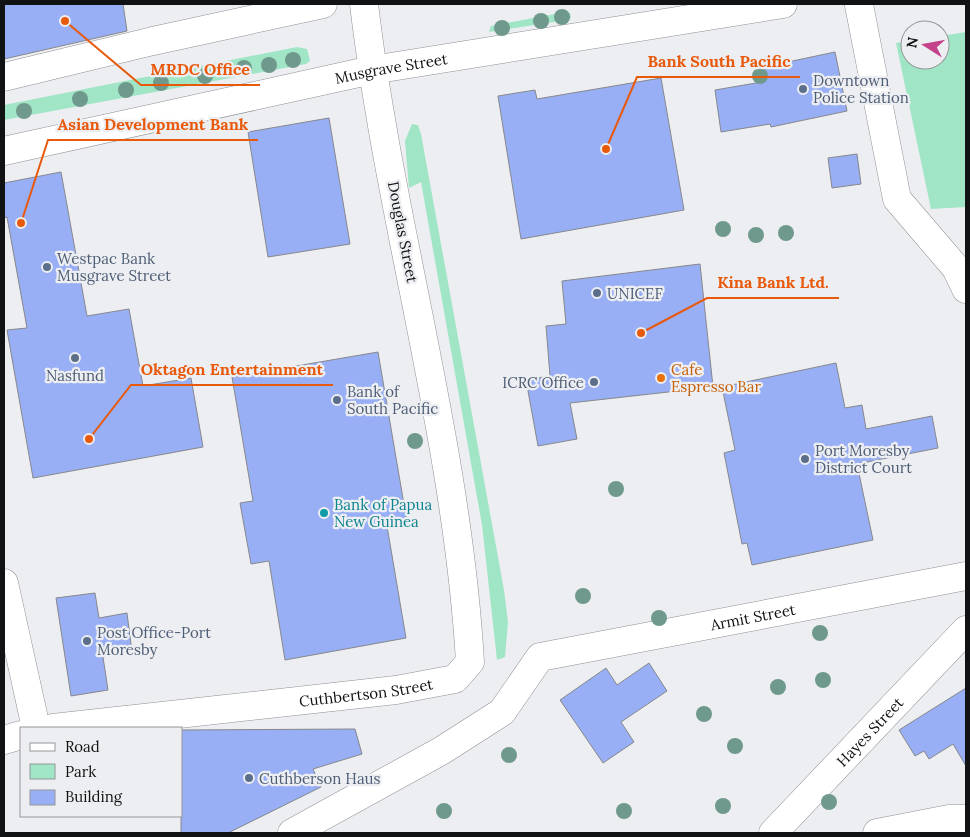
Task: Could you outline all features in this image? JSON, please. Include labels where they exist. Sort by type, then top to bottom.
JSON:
[{"type":"street","points":[[4,77],[153,41],[323,4]]},
{"type":"street","name":"Douglas Street","points":[[364,4],[372,70],[446,460]]},
{"type":"street","name":"Musgrave Street","points":[[4,151],[372,70],[668,14],[782,4]]},
{"type":"street","points":[[859,5],[897,199],[956,268],[966,290]]},
{"type":"street","name":"Cuthbertson Street","points":[[62,727],[396,690],[455,679],[470,662],[468,620],[446,460]]},
{"type":"street","name":"Armit Street","points":[[292,833],[440,751],[502,712],[540,657],[966,576]]},
{"type":"street","points":[[4,583],[36,727]]},
{"type":"street","name":"Hayes Street","points":[[773,833],[966,630]]},
{"type":"street","points":[[4,740],[20,735]]},
{"type":"street","points":[[877,833],[950,819],[966,819]]},
{"type":"green space","points":[[566,12],[570,13],[571,18],[567,20],[489,32],[491,26]]},
{"type":"green space","points":[[966,32],[966,207],[931,209],[902,70],[950,70],[950,34]]},
{"type":"green space","points":[[900,42],[900,62],[896,43]]},
{"type":"green space","points":[[297,47],[307,49],[310,61],[306,64],[4,120],[4,105]]},
{"type":"green space","points":[[412,124],[418,125],[421,134],[504,590],[508,622],[505,657],[497,660],[482,525],[421,182],[409,188],[405,141]]},
{"type":"building","points":[[4,4],[123,4],[127,31],[4,59]]},
{"type":"building","name":"Downtown Police Station","points":[[835,52],[847,111],[771,127],[770,124],[721,132],[715,90],[762,82],[759,68]]},
{"type":"building","points":[[661,78],[684,210],[521,239],[498,96],[535,90],[537,99]]},
{"type":"building","points":[[329,118],[350,244],[268,257],[248,132]]},
{"type":"building","points":[[857,154],[861,184],[832,188],[828,158]]},
{"type":"building","points":[[61,172],[87,316],[129,309],[143,386],[191,378],[203,447],[33,478],[7,330],[27,328],[7,217],[4,218],[4,183]]},
{"type":"building","points":[[700,264],[713,387],[570,403],[577,439],[538,446],[526,380],[550,376],[546,326],[566,324],[562,281]]},
{"type":"building","name":"Bank of Papua New Guinea","points":[[378,352],[407,522],[387,526],[406,638],[285,660],[269,561],[251,564],[240,503],[253,501],[232,377]]},
{"type":"building","name":"Port Moresby District Court","points":[[836,363],[845,408],[862,405],[866,429],[932,416],[938,448],[857,464],[873,540],[752,565],[747,543],[742,544],[724,453],[735,450],[722,387]]},
{"type":"building","points":[[95,593],[99,618],[127,613],[132,652],[103,657],[108,690],[71,696],[56,598]]},
{"type":"building","points":[[649,663],[667,691],[621,722],[634,742],[603,763],[560,700],[606,668],[617,685]]},
{"type":"building","points":[[966,688],[966,766],[953,744],[929,759],[924,751],[915,756],[899,730]]},
{"type":"building","name":"Cuthberson Haus","points":[[355,729],[362,754],[313,769],[321,787],[228,833],[181,833],[182,730]]},
{"type":"place","name":"MRDC Office","points":[[65,21]]},
{"type":"place","name":"Downtown Police Station","points":[[803,89]]},
{"type":"place","name":"Bank South Pacific","points":[[606,149]]},
{"type":"place","name":"Asian Development Bank","points":[[21,223]]},
{"type":"place","name":"Westpac Bank Musgrave Street","points":[[47,267]]},
{"type":"place","name":"UNICEF","points":[[597,293]]},
{"type":"place","name":"Kina Bank Ltd.","points":[[641,333]]},
{"type":"place","name":"Nasfund","points":[[75,358]]},
{"type":"place","name":"Cafe Espresso Bar","points":[[661,378]]},
{"type":"place","name":"ICRC Office","points":[[594,382]]},
{"type":"place","name":"Bank of South Pacific","points":[[337,400]]},
{"type":"place","name":"Oktagon Entertainment","points":[[89,439]]},
{"type":"place","name":"Port Moresby District Court","points":[[805,459]]},
{"type":"place","name":"Bank of Papua New Guinea","points":[[324,513]]},
{"type":"place","name":"Post Office-Port Moresby","points":[[87,641]]},
{"type":"place","name":"Cuthberson Haus","points":[[249,778]]}]
